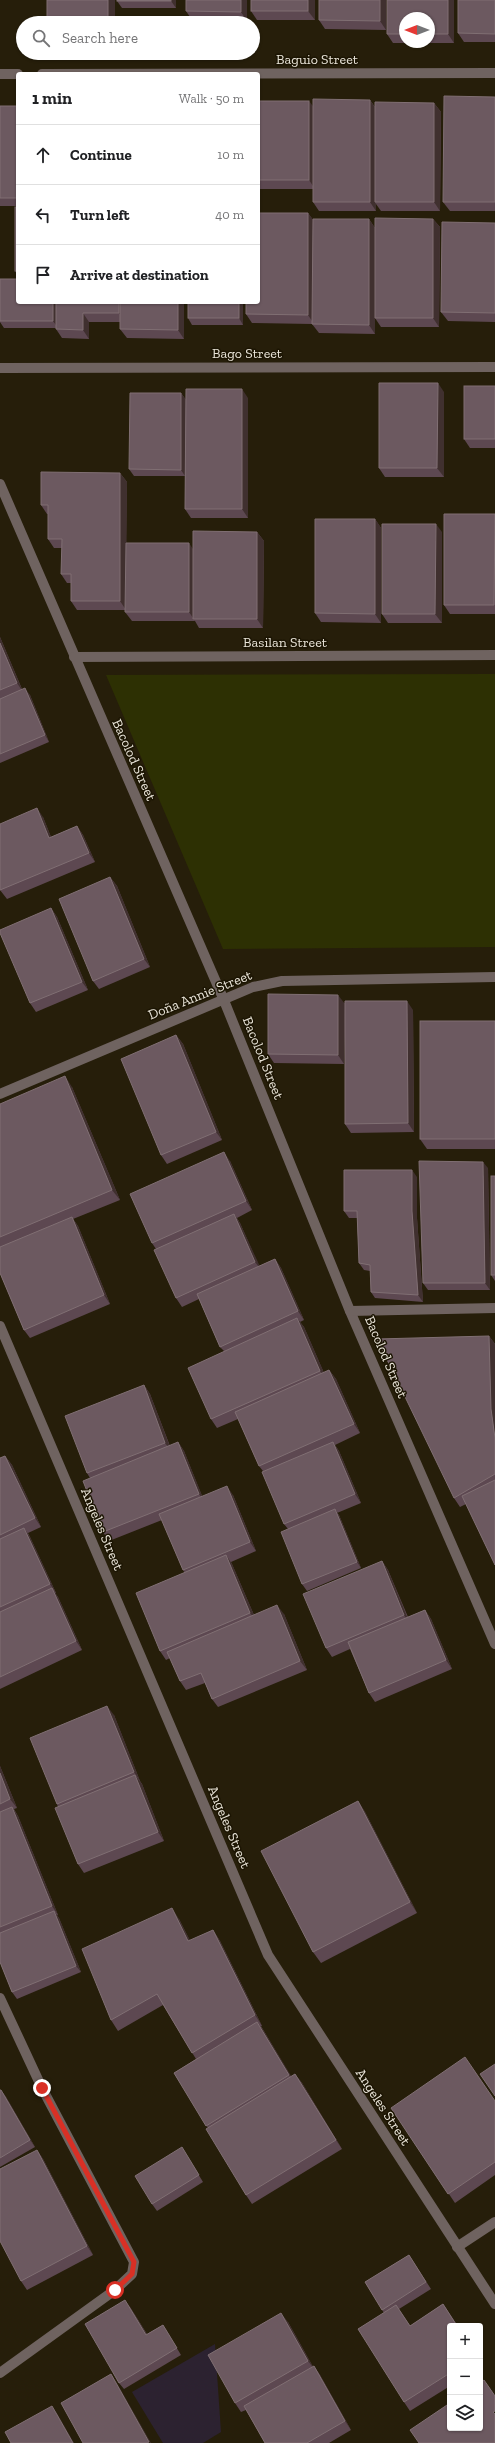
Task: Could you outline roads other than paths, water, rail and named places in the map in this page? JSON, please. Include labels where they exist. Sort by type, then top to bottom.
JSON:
[{"type":"street","name":"Baguio Street","points":[[260,74],[495,73]]},
{"type":"street","points":[[0,74],[16,74]]},
{"type":"street","name":"Bago Street","points":[[0,368],[495,366]]},
{"type":"street","name":"Bacolod Street","points":[[0,484],[223,998],[350,1311],[494,1639]]},
{"type":"street","name":"Basilan Street","points":[[74,657],[495,655]]},
{"type":"street","name":"Doña Annie Street","points":[[0,1094],[253,986],[282,981],[495,977]]},
{"type":"street","points":[[350,1311],[495,1308]]},
{"type":"street","name":"Angeles Street","points":[[0,1326],[268,1955],[495,2304]]},
{"type":"street","points":[[0,1998],[42,2088],[134,2262],[132,2274],[115,2290],[0,2373]]},
{"type":"street","points":[[457,2247],[495,2222]]}]
